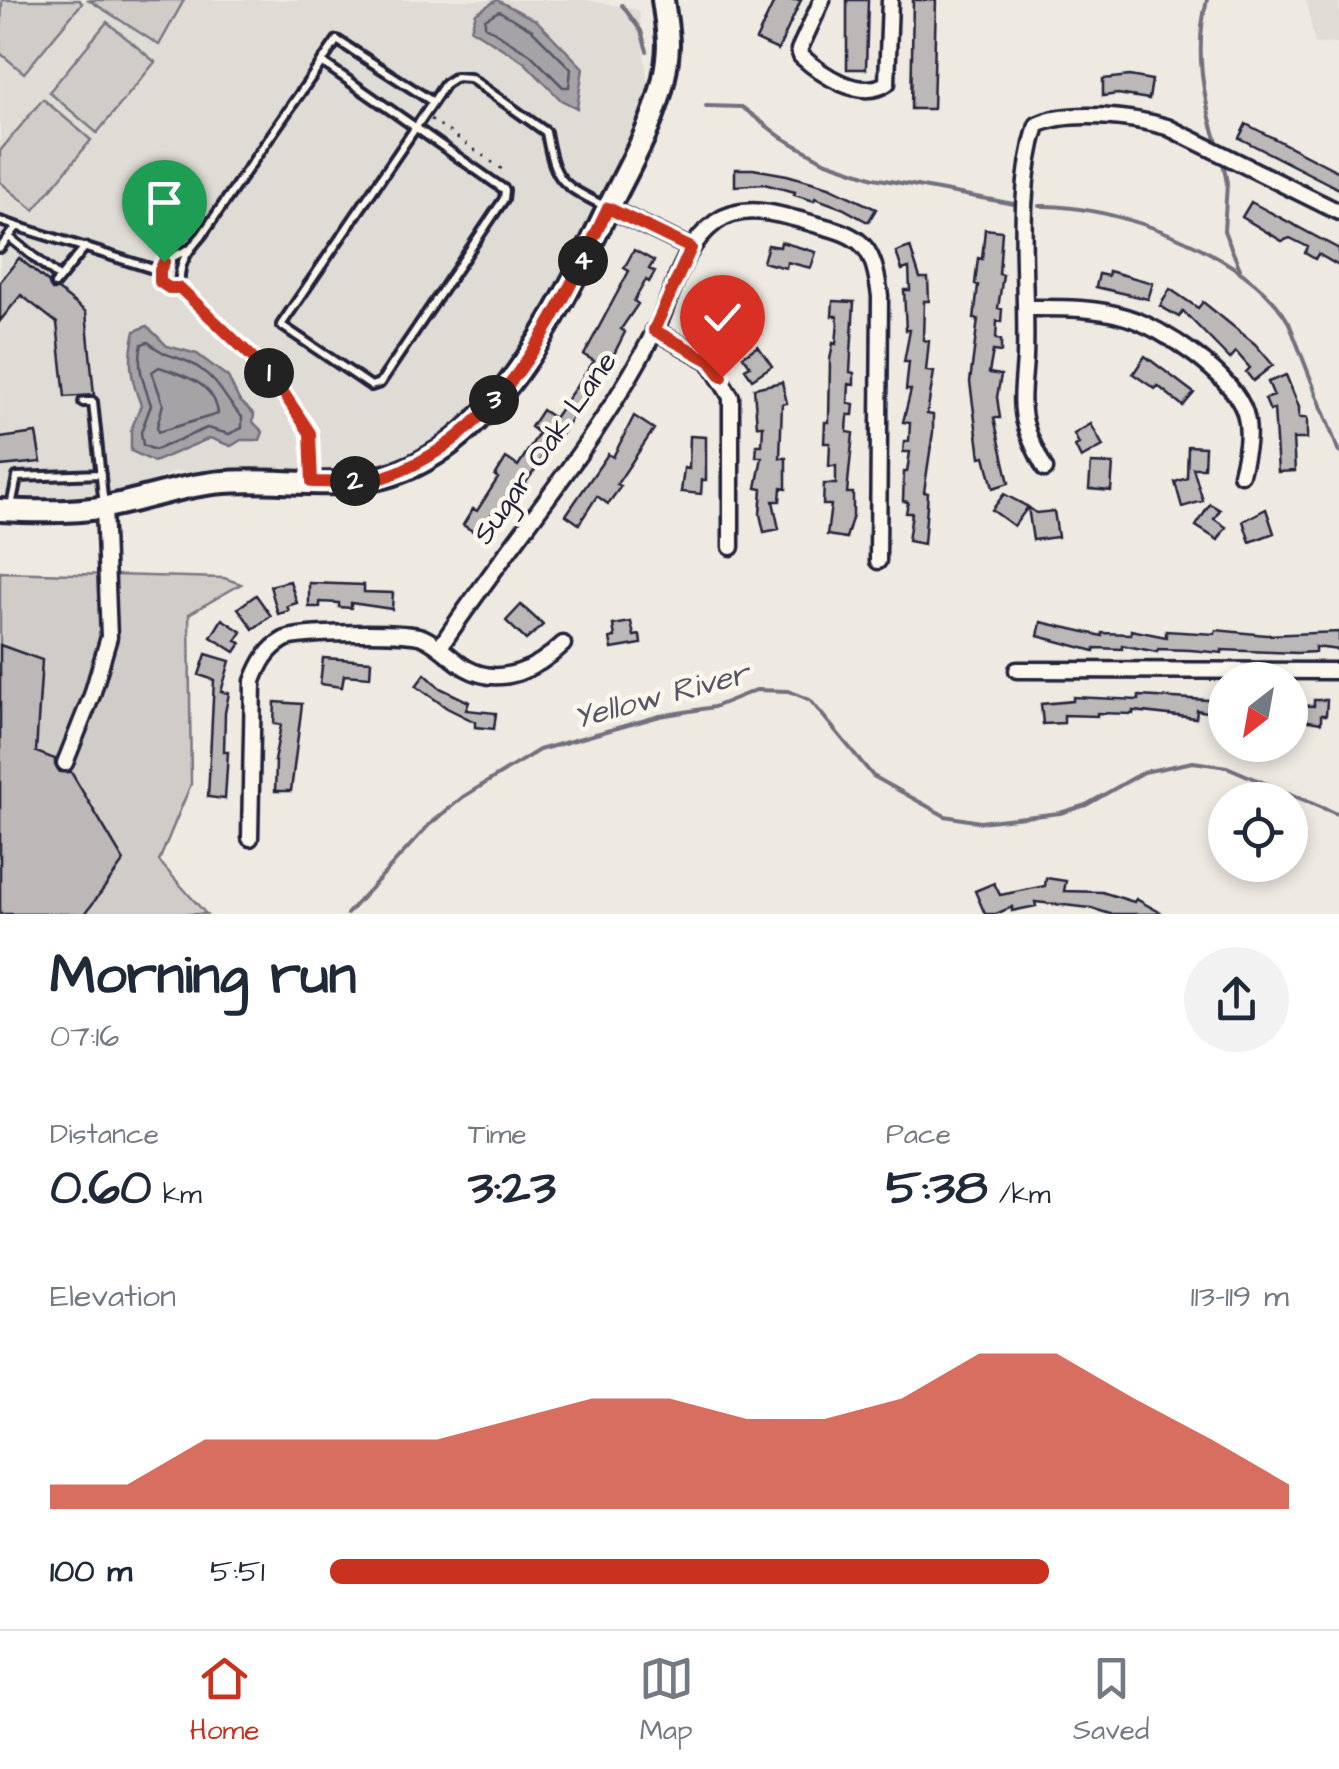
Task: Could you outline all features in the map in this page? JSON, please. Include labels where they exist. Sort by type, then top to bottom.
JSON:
[{"type":"street","points":[[5,510],[59,512],[104,507],[226,482],[378,479],[414,465],[455,438],[510,385],[536,348],[575,278],[656,110],[668,45],[663,0]]},
{"type":"street","points":[[822,0],[799,50],[801,56],[842,83],[868,90],[887,83],[890,0]]},
{"type":"street","points":[[1044,469],[1025,424],[1023,256],[1030,148],[1037,125],[1050,118],[1107,118],[1167,127],[1339,212]]},
{"type":"street","points":[[608,208],[691,248]]},
{"type":"street","name":"Sugar Oak Lane","points":[[440,647],[632,374],[691,248],[720,219],[745,210],[842,231],[857,238],[872,254],[880,296],[878,561]]},
{"type":"street","points":[[1025,308],[1098,311],[1127,317],[1187,349],[1223,380],[1244,410],[1248,434],[1242,474]]},
{"type":"street","points":[[654,330],[710,361],[731,397],[731,547]]},
{"type":"street","points":[[66,762],[109,637],[104,507]]},
{"type":"street","points":[[250,838],[253,681],[269,650],[297,634],[420,636],[467,669],[508,676],[536,666],[563,644]]},
{"type":"street","points":[[1017,670],[1339,671]]},
{"type":"lane","points":[[312,482],[310,433],[273,377],[180,288],[178,272],[188,250],[337,40],[432,102]]},
{"type":"lane","points":[[322,62],[415,128],[504,190],[504,199],[380,384],[371,386],[282,325],[415,128],[432,102],[446,84],[456,77],[470,78],[546,132],[552,168],[564,184],[608,208]]},
{"type":"lane","points":[[0,221],[150,268]]},
{"type":"lane","points":[[0,248],[16,228]]},
{"type":"lane","points":[[8,237],[57,281],[85,247]]},
{"type":"lane","points":[[180,288],[169,288],[160,282],[160,270],[164,262],[188,250]]},
{"type":"lane","points":[[83,402],[94,402],[104,507]]},
{"type":"lane","points":[[5,510],[18,477],[101,474]]},
{"type":"path","points":[[430,118],[506,172]]},
{"type":"shaded area","points":[[0,0],[586,0],[639,10],[648,86],[584,265],[445,451],[359,484],[175,471],[85,511],[0,498]]},
{"type":"shaded area","points":[[2,0],[82,3],[24,73],[0,53]]},
{"type":"shaded area","points":[[89,0],[184,0],[159,45]]},
{"type":"shaded area","points":[[1306,0],[1339,0],[1339,43],[1315,44]]},
{"type":"shaded area","points":[[107,22],[155,62],[97,133],[49,92]]},
{"type":"shaded area","points":[[43,99],[91,140],[34,210],[0,182],[0,151]]},
{"type":"shaded area","points":[[0,572],[224,578],[241,584],[189,614],[191,784],[159,861],[206,914],[0,914]]},
{"type":"water","points":[[497,0],[537,21],[583,68],[577,108],[561,100],[524,62],[471,29],[476,13]]},
{"type":"water","points":[[147,326],[167,346],[197,354],[228,377],[239,400],[254,414],[253,422],[263,432],[260,440],[241,440],[231,446],[210,438],[154,462],[131,451],[131,430],[141,405],[132,377],[131,351],[135,331]]},
{"type":"building","points":[[775,0],[801,0],[778,50],[756,40]]},
{"type":"building","points":[[847,0],[868,0],[866,69],[847,69]]},
{"type":"building","points":[[913,0],[936,0],[933,109],[911,109]]},
{"type":"building","points":[[1129,76],[1152,80],[1149,99],[1103,96],[1103,79]]},
{"type":"building","points":[[1246,124],[1339,172],[1339,189],[1239,138]]},
{"type":"building","points":[[735,169],[787,175],[829,187],[876,209],[866,221],[815,198],[814,201],[794,195],[795,192],[764,184],[735,186]]},
{"type":"building","points":[[1251,202],[1339,249],[1339,266],[1318,254],[1315,259],[1305,253],[1308,247],[1290,238],[1282,241],[1242,217]]},
{"type":"building","points":[[985,229],[1002,231],[999,274],[1003,275],[998,308],[1002,309],[996,339],[1001,340],[1001,352],[993,351],[989,373],[1001,375],[997,397],[1000,418],[994,418],[1009,483],[993,488],[985,456],[980,457],[970,382],[978,319],[974,319],[978,285],[975,284]]},
{"type":"building","points":[[781,242],[816,252],[811,268],[787,262],[786,268],[763,262],[768,245],[780,247]]},
{"type":"building","points":[[910,247],[920,278],[928,278],[923,340],[929,341],[926,371],[934,372],[927,414],[933,415],[933,432],[924,492],[928,493],[924,544],[908,541],[912,513],[906,513],[908,502],[903,501],[904,472],[910,452],[903,452],[904,441],[909,441],[910,423],[903,422],[911,390],[906,390],[909,362],[904,362],[910,330],[906,330],[904,290],[910,290],[909,268],[902,270],[896,252]]},
{"type":"building","points":[[634,250],[654,261],[649,269],[655,272],[634,301],[638,304],[621,329],[625,332],[602,378],[560,436],[554,432],[537,467],[508,507],[503,504],[497,514],[493,512],[479,535],[463,525],[473,509],[477,511],[506,458],[518,466],[539,433],[531,427],[542,410],[554,418],[594,361],[584,355],[629,271],[624,268]]},
{"type":"building","points":[[19,258],[52,290],[58,290],[86,312],[94,395],[65,397],[57,323],[21,295],[0,321],[0,282]]},
{"type":"building","points":[[1109,271],[1153,283],[1148,299],[1096,287],[1099,274],[1108,276]]},
{"type":"building","points":[[1170,289],[1198,308],[1203,302],[1255,344],[1273,365],[1253,381],[1246,372],[1250,368],[1236,352],[1230,359],[1183,311],[1179,317],[1160,306]]},
{"type":"building","points":[[698,298],[717,313],[714,318],[743,337],[734,351],[717,340],[720,336],[697,323],[695,328],[685,323]]},
{"type":"building","points":[[833,301],[854,302],[850,372],[854,373],[854,385],[849,384],[848,403],[854,404],[853,415],[848,415],[847,432],[853,433],[847,493],[853,493],[853,515],[846,538],[827,535],[831,505],[823,505],[824,484],[836,484],[836,466],[829,466],[830,443],[824,443],[825,422],[829,422],[830,360],[838,322],[837,316],[832,316]]},
{"type":"building","points":[[758,346],[772,366],[752,379],[743,356]]},
{"type":"building","points":[[1145,356],[1194,393],[1183,406],[1158,386],[1155,389],[1133,374]]},
{"type":"building","points":[[1286,375],[1299,407],[1299,418],[1307,418],[1307,439],[1293,439],[1295,471],[1278,472],[1274,409],[1270,411],[1265,399],[1274,396],[1268,382]]},
{"type":"building","points":[[782,382],[787,403],[782,404],[780,458],[786,458],[786,489],[781,488],[780,501],[773,501],[779,529],[764,532],[760,514],[762,489],[756,488],[762,457],[756,457],[757,445],[762,445],[763,426],[757,426],[754,388]]},
{"type":"building","points":[[634,416],[654,429],[608,504],[597,496],[579,524],[566,515],[608,454],[613,457]]},
{"type":"building","points":[[1091,424],[1103,446],[1081,458],[1074,434]]},
{"type":"building","points":[[36,433],[41,462],[0,466],[0,438]]},
{"type":"building","points":[[690,436],[706,437],[706,480],[702,480],[701,494],[681,492],[684,468],[689,469]]},
{"type":"building","points":[[1188,446],[1205,447],[1204,468],[1193,468],[1203,501],[1182,507],[1175,482],[1187,478]]},
{"type":"building","points":[[1091,463],[1113,464],[1111,491],[1089,489]]},
{"type":"building","points":[[1004,494],[1028,507],[1014,526],[992,510]]},
{"type":"building","points":[[1210,504],[1220,510],[1214,519],[1226,527],[1218,540],[1196,526]]},
{"type":"building","points":[[1028,507],[1036,513],[1054,511],[1058,537],[1033,540]]},
{"type":"building","points":[[1266,509],[1274,533],[1250,542],[1243,521]]},
{"type":"building","points":[[290,581],[297,603],[278,614],[270,586]]},
{"type":"building","points":[[309,583],[364,585],[364,592],[393,593],[392,609],[351,603],[351,608],[339,607],[339,603],[320,602],[320,607],[309,607]]},
{"type":"building","points":[[256,595],[271,616],[253,629],[238,608]]},
{"type":"building","points":[[521,605],[543,625],[526,640],[506,621]]},
{"type":"building","points":[[222,619],[242,632],[235,652],[211,637]]},
{"type":"building","points":[[631,622],[634,636],[640,635],[641,644],[612,649],[613,625]]},
{"type":"building","points":[[1041,622],[1102,636],[1131,634],[1131,630],[1166,637],[1166,631],[1266,635],[1339,632],[1339,650],[1315,647],[1315,652],[1297,653],[1158,649],[1157,652],[1122,645],[1122,649],[1094,651],[1038,636]]},
{"type":"building","points":[[0,645],[42,660],[36,752],[55,759],[60,772],[71,772],[124,861],[85,914],[0,914]]},
{"type":"building","points":[[206,654],[230,661],[221,692],[229,693],[225,713],[225,799],[208,797],[214,680],[199,675]]},
{"type":"building","points":[[323,658],[371,661],[370,677],[344,675],[342,687],[320,684]]},
{"type":"building","points":[[425,674],[440,688],[469,702],[466,710],[496,713],[494,729],[475,727],[475,722],[416,686]]},
{"type":"building","points":[[1139,696],[1208,700],[1208,712],[1197,710],[1196,718],[1133,711],[1064,715],[1064,723],[1043,724],[1041,704],[1073,701],[1073,697],[1139,700]]},
{"type":"building","points":[[1314,700],[1327,700],[1321,723],[1308,721],[1308,706],[1314,706]]},
{"type":"building","points":[[275,702],[302,704],[291,791],[275,791],[274,761],[281,725],[274,724]]},
{"type":"building","points":[[1046,878],[1066,881],[1064,891],[1102,892],[1134,902],[1136,899],[1163,914],[1110,914],[1035,902],[1036,906],[985,914],[975,891],[994,883],[1000,895],[1045,886]]},
{"type":"waterway","points":[[1207,0],[1201,37],[1202,74],[1219,148]]},
{"type":"waterway","points":[[622,5],[641,31],[647,51]]},
{"type":"waterway","points":[[706,106],[742,107],[781,137],[824,161],[874,178],[1019,205]]},
{"type":"waterway","points":[[1222,157],[1227,183],[1224,231],[1240,269]]},
{"type":"waterway","points":[[1039,206],[1105,214],[1141,224],[1213,255],[1244,275],[1270,298],[1289,323],[1339,452]]},
{"type":"waterway","name":"Yellow River","points":[[347,914],[429,825],[463,797],[539,750],[660,716],[714,707],[756,690],[789,691],[810,700],[873,776],[945,816],[980,822],[1060,813],[1086,805],[1144,772],[1193,762],[1227,767],[1339,815]]},
{"type":"route","points":[[164,262],[160,282],[169,288],[180,288],[273,377],[310,433],[312,482],[378,479],[414,465],[455,438],[510,385],[536,348],[608,208],[691,248],[654,330],[710,361],[722,377]]}]
